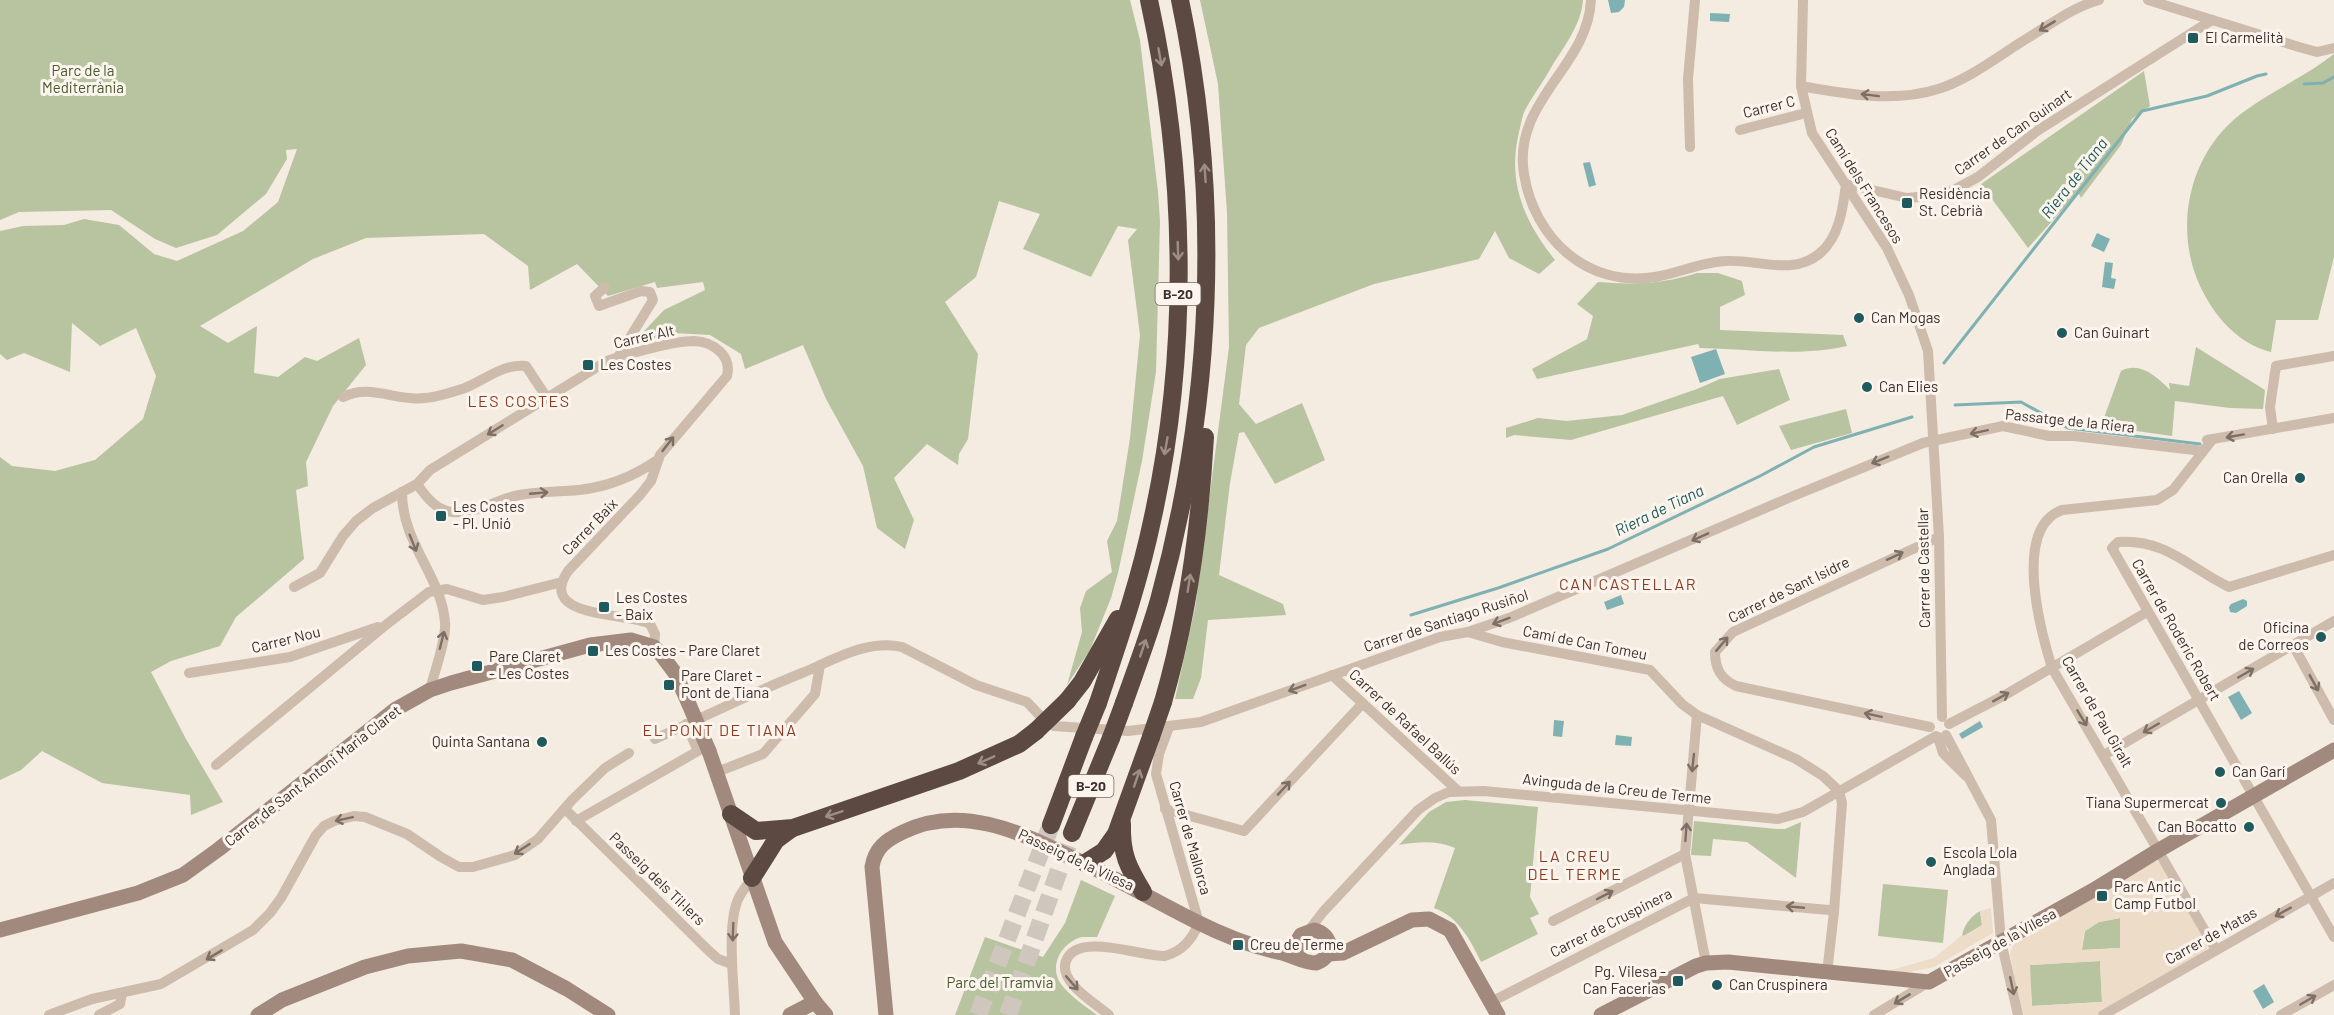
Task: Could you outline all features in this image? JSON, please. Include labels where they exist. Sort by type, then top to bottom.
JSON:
[{"type":"highway","name":"B-20","points":[[1051,825],[1098,703],[1136,586],[1152,522],[1166,445],[1178,330],[1179,263],[1176,189],[1167,96],[1149,0]]},
{"type":"highway","name":"B-20","points":[[1072,833],[1111,738],[1158,602],[1179,516],[1199,406],[1208,282],[1205,176],[1193,69],[1180,0]]},
{"type":"highway","name":"B-20","points":[[1085,863],[1104,851],[1116,834],[1163,702],[1179,642],[1195,544],[1206,421],[1203,357]]},
{"type":"highway","points":[[731,814],[756,831],[793,828],[959,771],[1019,744],[1036,731],[1082,682],[1136,586]]},
{"type":"highway","name":"B-20","points":[[1122,818],[1123,852],[1143,892]]},
{"type":"highway","points":[[752,878],[776,840],[793,828]]},
{"type":"street","points":[[1591,0],[1588,23],[1578,44],[1537,107],[1527,128],[1522,147],[1527,194],[1542,226],[1557,244],[1586,266],[1608,274],[1630,278],[1656,277],[1693,266],[1724,261],[1792,266],[1818,255],[1831,243],[1846,184]]},
{"type":"street","points":[[1690,147],[1688,79],[1695,0]]},
{"type":"street","name":"Camí dels Francesos","points":[[1803,0],[1801,86],[1812,133],[1887,248],[1909,295],[1929,357],[1933,418]]},
{"type":"street","points":[[1801,86],[1894,97],[1912,96],[1940,89],[1963,78],[2076,8],[2099,0]]},
{"type":"street","points":[[2148,0],[2317,52],[2334,48]]},
{"type":"street","name":"Carrer de Can Guinart","points":[[1846,184],[1907,198],[1940,195],[1959,188],[1988,170],[2037,131],[2212,20]]},
{"type":"street","name":"Carrer C","points":[[1740,130],[1806,113]]},
{"type":"street","points":[[1834,168],[1840,214]]},
{"type":"street","points":[[605,286],[595,296],[599,306],[641,291],[650,292],[653,300],[618,357]]},
{"type":"street","name":"Carrer Alt","points":[[294,586],[320,573],[343,536],[356,521],[373,508],[417,484],[430,470],[607,361],[694,341],[710,345],[725,355],[729,366],[727,376],[672,439],[656,461],[651,481],[640,495]]},
{"type":"street","points":[[2274,429],[2270,407],[2276,366],[2334,356]]},
{"type":"street","points":[[343,397],[350,393],[369,391],[397,397],[426,398],[464,388],[518,365],[526,366],[547,398]]},
{"type":"street","name":"Carrer de Castellar","points":[[1933,418],[1940,537],[1940,729],[1989,814],[1992,826],[2001,941],[2018,1015]]},
{"type":"street","name":"Passatge de la Riera","points":[[1935,441],[2003,426],[2049,435],[2206,444],[2334,418]]},
{"type":"street","name":"Carrer de Santiago Rusiñol","points":[[820,665],[850,652],[889,644],[902,647],[976,685],[1027,702],[1054,726],[1128,731],[1201,722],[1440,637],[1468,633],[1509,618],[1813,488],[1923,443],[1935,441]]},
{"type":"street","name":"Carrer de Pau Giralt","points":[[2206,444],[2173,490],[2157,500],[2062,510],[2046,521],[2038,540],[2035,592],[2041,631],[2052,668],[2216,950]]},
{"type":"street","name":"Carrer Baix","points":[[417,484],[432,502],[442,509],[460,512],[520,494],[581,490],[630,477],[656,461]]},
{"type":"street","points":[[630,477],[636,476],[639,479],[640,495]]},
{"type":"street","points":[[402,492],[404,518],[411,538],[437,589],[445,622],[445,634],[430,690]]},
{"type":"street","name":"Carrer Baix","points":[[562,582],[568,571],[640,495]]},
{"type":"street","name":"Carrer de Sant Isidre","points":[[1940,537],[1733,632],[1715,652],[1715,665],[1724,680],[1736,686],[1940,729]]},
{"type":"street","name":"Carrer de Roderic Robert","points":[[2334,555],[2229,587],[2209,578],[2176,554],[2139,542],[2118,542],[2112,548],[2334,938]]},
{"type":"street","points":[[216,765],[422,596],[437,589],[447,589],[483,600],[562,582],[565,598],[576,609],[628,617],[650,624],[655,633],[654,647],[675,673],[709,751],[774,942],[826,1015]]},
{"type":"street","name":"Avinguda de la Creu de Terme","points":[[1318,940],[1323,912],[1409,818],[1435,798],[1457,790],[1484,791],[1688,811],[1787,818],[1803,812],[1940,729],[2052,668],[2147,612]]},
{"type":"street","points":[[2104,755],[2334,621]]},
{"type":"street","name":"Carrer Nou","points":[[189,673],[290,657],[387,624]]},
{"type":"street","name":"Camí de Can Tomeu","points":[[1468,633],[1502,642],[1650,670],[1682,704],[1697,715],[1796,759],[1823,776],[1839,791]]},
{"type":"street","name":"Carrer de Sant Antoni Maria Claret","points":[[0,930],[138,893],[183,875],[382,719],[430,690],[598,643],[631,640],[654,647]]},
{"type":"street","points":[[2293,645],[2334,720]]},
{"type":"street","points":[[717,772],[763,754],[815,694],[820,665]]},
{"type":"street","points":[[655,739],[753,692],[820,665]]},
{"type":"street","name":"Carrer de Rafael Ballús","points":[[1332,675],[1457,790]]},
{"type":"street","points":[[1165,809],[1244,831],[1362,704]]},
{"type":"street","points":[[1697,715],[1685,854],[1706,963]]},
{"type":"street","points":[[576,821],[698,751],[686,724]]},
{"type":"street","name":"Carrer de Mallorca","points":[[1169,727],[1156,769],[1165,809],[1199,923]]},
{"type":"street","name":"Passeig de la Vilesa","points":[[1601,1015],[1706,963],[1728,963],[1929,982],[2097,888],[2334,750]]},
{"type":"street","points":[[49,1015],[92,999],[172,980],[253,930],[281,898],[316,836],[324,826],[333,821],[354,816],[365,818],[407,834],[459,867],[473,867],[515,855],[538,839],[605,768],[629,753]]},
{"type":"street","points":[[1827,973],[1842,803],[1839,791]]},
{"type":"street","name":"Passeig dels Til·lers","points":[[565,809],[709,951],[732,964]]},
{"type":"street","name":"Passeig de la Vilesa","points":[[886,1015],[872,867],[874,856],[886,840],[928,822],[962,820],[1010,829],[1085,863],[1199,923],[1265,951],[1301,959]]},
{"type":"street","points":[[1553,921],[1685,854]]},
{"type":"street","points":[[735,1015],[732,964],[735,910],[739,896],[752,878]]},
{"type":"street","name":"Carrer de Matas","points":[[2103,1015],[2118,1011],[2216,950],[2334,883]]},
{"type":"street","name":"Carrer de Cruspinera","points":[[1495,1009],[1694,898],[1834,912]]},
{"type":"street","points":[[1258,947],[1318,940],[1354,947],[1412,920],[1429,919],[1439,922],[1449,930],[1495,1009]]},
{"type":"street","points":[[1109,1015],[1070,983],[1065,975],[1068,956],[1084,946],[1166,956],[1176,953],[1184,946],[1199,923]]},
{"type":"street","points":[[1318,940],[1325,959],[1316,963],[1301,959],[1297,949],[1318,940]]},
{"type":"street","points":[[258,1015],[282,1000],[365,967],[408,956],[461,951],[512,960],[567,989],[608,1015]]},
{"type":"street","points":[[1874,1015],[1929,982]]},
{"type":"street","points":[[2281,1015],[2334,985]]},
{"type":"street","points":[[99,1015],[120,1004],[122,993]]},
{"type":"street","points":[[790,1015],[815,1002]]},
{"type":"green space","name":"Parc de la Mediterrània","points":[[0,0],[1130,0],[1140,40],[1158,192],[1160,221],[1156,372],[1142,461],[1118,573],[1111,598],[1090,650],[1067,685],[1082,632],[1080,608],[1086,591],[1112,572],[1107,541],[1117,521],[1130,438],[1140,335],[1128,240],[1137,229],[1118,226],[1091,277],[1023,249],[1040,214],[999,201],[976,277],[945,302],[978,354],[968,439],[959,454],[958,465],[927,444],[894,478],[914,520],[905,549],[877,528],[863,466],[826,399],[803,345],[745,369],[741,354],[710,335],[673,333],[631,345],[664,310],[705,290],[703,282],[657,288],[655,282],[608,296],[577,264],[530,290],[528,266],[484,234],[366,238],[313,259],[200,326],[228,343],[257,326],[254,373],[278,377],[305,357],[317,361],[359,338],[366,365],[333,406],[306,462],[308,486],[296,490],[304,559],[236,617],[220,646],[171,661],[151,672],[186,739],[223,802],[191,815],[190,795],[102,783],[42,751],[21,770],[0,780],[0,457],[12,466],[55,471],[95,460],[143,419],[156,376],[136,328],[100,346],[72,323],[70,372],[24,353],[7,360],[0,354],[0,231],[23,226],[64,225],[84,219],[119,225],[154,254],[177,261],[243,231],[278,202],[297,149],[286,150],[287,159],[266,194],[217,235],[176,248],[155,239],[111,210],[19,212],[0,220]]},
{"type":"green space","points":[[1200,0],[1583,0],[1582,9],[1572,34],[1525,110],[1516,150],[1515,168],[1521,200],[1535,231],[1555,260],[1539,274],[1509,258],[1495,231],[1479,259],[1374,284],[1259,328],[1246,345],[1239,404],[1256,424],[1302,403],[1325,460],[1275,484],[1244,432],[1239,433],[1230,483],[1219,575],[1283,604],[1286,615],[1208,620],[1201,678],[1193,699],[1175,699],[1195,608],[1229,347],[1227,213],[1218,84]]},
{"type":"green space","points":[[2334,54],[2334,257],[2318,320],[2276,320],[2271,352],[2248,343],[2228,327],[2212,308],[2200,286],[2192,263],[2188,240],[2187,216],[2191,192],[2198,170],[2209,149],[2224,129],[2253,105]]},
{"type":"green space","points":[[2144,71],[2150,106],[2132,119],[2121,145],[2081,198],[2078,192],[2028,248],[1981,184]]},
{"type":"green space","points":[[1697,273],[1718,273],[1742,281],[1745,295],[1720,307],[1720,330],[1843,335],[1847,346],[1811,351],[1774,352],[1700,348],[1698,344],[1537,379],[1532,369],[1587,339],[1593,316],[1577,304],[1598,282],[1648,283]]},
{"type":"green space","points":[[2196,347],[2265,390],[2263,409],[2230,408],[2175,401],[2172,436],[2101,426],[2121,371],[2128,368],[2141,369],[2154,376],[2170,390],[2169,383],[2189,386]]},
{"type":"green space","points":[[1779,369],[1790,400],[1737,425],[1723,396],[1571,440],[1514,435],[1506,438],[1506,428],[1538,418],[1567,421],[1622,415],[1720,379]]},
{"type":"green space","points":[[1846,409],[1852,433],[1791,450],[1779,426]]},
{"type":"green space","points":[[1465,800],[1538,807],[1530,897],[1539,914],[1530,918],[1538,934],[1481,962],[1457,923],[1434,908],[1455,848],[1434,843],[1399,845],[1429,812],[1446,802]]},
{"type":"green space","points":[[1694,821],[1777,829],[1785,829],[1801,822],[1796,878],[1747,842],[1713,839],[1711,856],[1691,855]]},
{"type":"green space","name":"Parc del Tramvia","points":[[1081,880],[1115,896],[1097,937],[1082,937],[1068,944],[1059,956],[1056,970],[1061,984],[1097,1015],[955,1015],[985,937],[1043,957],[1065,923]]},
{"type":"green space","points":[[1883,884],[1948,890],[1943,943],[1878,936]]},
{"type":"green space","points":[[1980,911],[1982,925],[1962,937],[1968,922]]},
{"type":"green space","points":[[2120,918],[2121,948],[2082,950],[2085,931],[2099,922]]},
{"type":"green space","points":[[2100,961],[2102,1002],[2032,1006],[2029,965]]},
{"type":"shaded area","points":[[2156,861],[2163,864],[2207,943],[2207,949],[2203,954],[2097,1015],[2022,1015],[2010,954],[2015,939]],"holes":[[[2120,918],[2120,948],[2082,950],[2084,931],[2099,922]],[[2100,961],[2102,1002],[2032,1006],[2030,965]]]},
{"type":"shaded area","points":[[1991,908],[1993,933],[1934,967],[1900,974],[1888,971],[1934,958],[1961,936],[1967,935],[1982,925],[1980,911]]},
{"type":"water","points":[[1608,0],[1625,0],[1624,7],[1619,12],[1611,13]]},
{"type":"water","points":[[1710,13],[1730,14],[1729,22],[1710,21]]},
{"type":"water","points":[[1590,162],[1596,185],[1589,187],[1583,163]]},
{"type":"water","points":[[2097,233],[2110,239],[2104,252],[2091,246]]},
{"type":"water","points":[[2105,262],[2113,263],[2111,278],[2116,279],[2114,289],[2102,287]]},
{"type":"water","points":[[1716,349],[1725,374],[1700,383],[1691,357]]},
{"type":"water","points":[[1621,595],[1624,604],[1607,610],[1604,602]]},
{"type":"water","points":[[2243,599],[2247,601],[2247,606],[2236,613],[2230,612],[2231,604]]},
{"type":"water","points":[[2239,691],[2252,713],[2241,720],[2228,697]]},
{"type":"water","points":[[1554,720],[1564,721],[1562,737],[1553,736]]},
{"type":"water","points":[[1980,721],[1983,727],[1962,739],[1959,734]]},
{"type":"water","points":[[1616,735],[1632,737],[1631,746],[1615,745]]},
{"type":"water","points":[[2264,984],[2274,1002],[2263,1009],[2253,991]]},
{"type":"waterway","name":"Riera de Tiana","points":[[1944,363],[2142,111],[2207,96],[2266,74]]},
{"type":"waterway","name":"Riera de Tiana","points":[[2304,84],[2323,83],[2334,77]]},
{"type":"waterway","points":[[1955,405],[2021,402],[2068,428],[2200,444]]},
{"type":"waterway","name":"Riera de Tiana","points":[[1411,615],[1498,588],[1608,549],[1760,476],[1814,447],[1912,417]]},
{"type":"tunnel","points":[[978,1015],[1051,825]]},
{"type":"tunnel","points":[[1008,1015],[1072,833]]},
{"type":"place","name":"El Carmelità","points":[[2193,38]]},
{"type":"place","name":"Residència St. Cebrià","points":[[1907,203]]},
{"type":"place","name":"Can Mogas","points":[[1859,318]]},
{"type":"place","name":"Can Guinart","points":[[2062,333]]},
{"type":"place","name":"Les Costes","points":[[588,365]]},
{"type":"place","name":"Can Elies","points":[[1867,387]]},
{"type":"place","name":"Can Orella","points":[[2300,478]]},
{"type":"place","name":"Les Costes - Pl. Unió","points":[[441,516]]},
{"type":"place","name":"Les Costes - Baix","points":[[604,607]]},
{"type":"place","name":"Oficina de Correos","points":[[2321,637]]},
{"type":"place","name":"Les Costes - Pare Claret","points":[[593,651]]},
{"type":"place","name":"Pare Claret - Les Costes","points":[[477,666]]},
{"type":"place","name":"Pare Claret - Pont de Tiana","points":[[669,685]]},
{"type":"place","name":"Quinta Santana","points":[[542,742]]},
{"type":"place","name":"Can Garí","points":[[2220,772]]},
{"type":"place","name":"Tiana Supermercat","points":[[2221,803]]},
{"type":"place","name":"Can Bocatto","points":[[2249,827]]},
{"type":"place","name":"Escola Lola Anglada","points":[[1931,862]]},
{"type":"place","name":"Parc Antic Camp Futbol","points":[[2102,896]]},
{"type":"place","name":"Creu de Terme","points":[[1238,945]]},
{"type":"place","name":"Pg. Vilesa - Can Facerias","points":[[1678,981]]},
{"type":"place","name":"Can Cruspinera","points":[[1717,985]]},
{"type":"district","name":"LES COSTES","points":[[519,401]]},
{"type":"district","name":"CAN CASTELLAR","points":[[1628,584]]},
{"type":"district","name":"EL PONT DE TIANA","points":[[720,730]]},
{"type":"district","name":"LA CREU DEL TERME","points":[[1575,865]]}]
